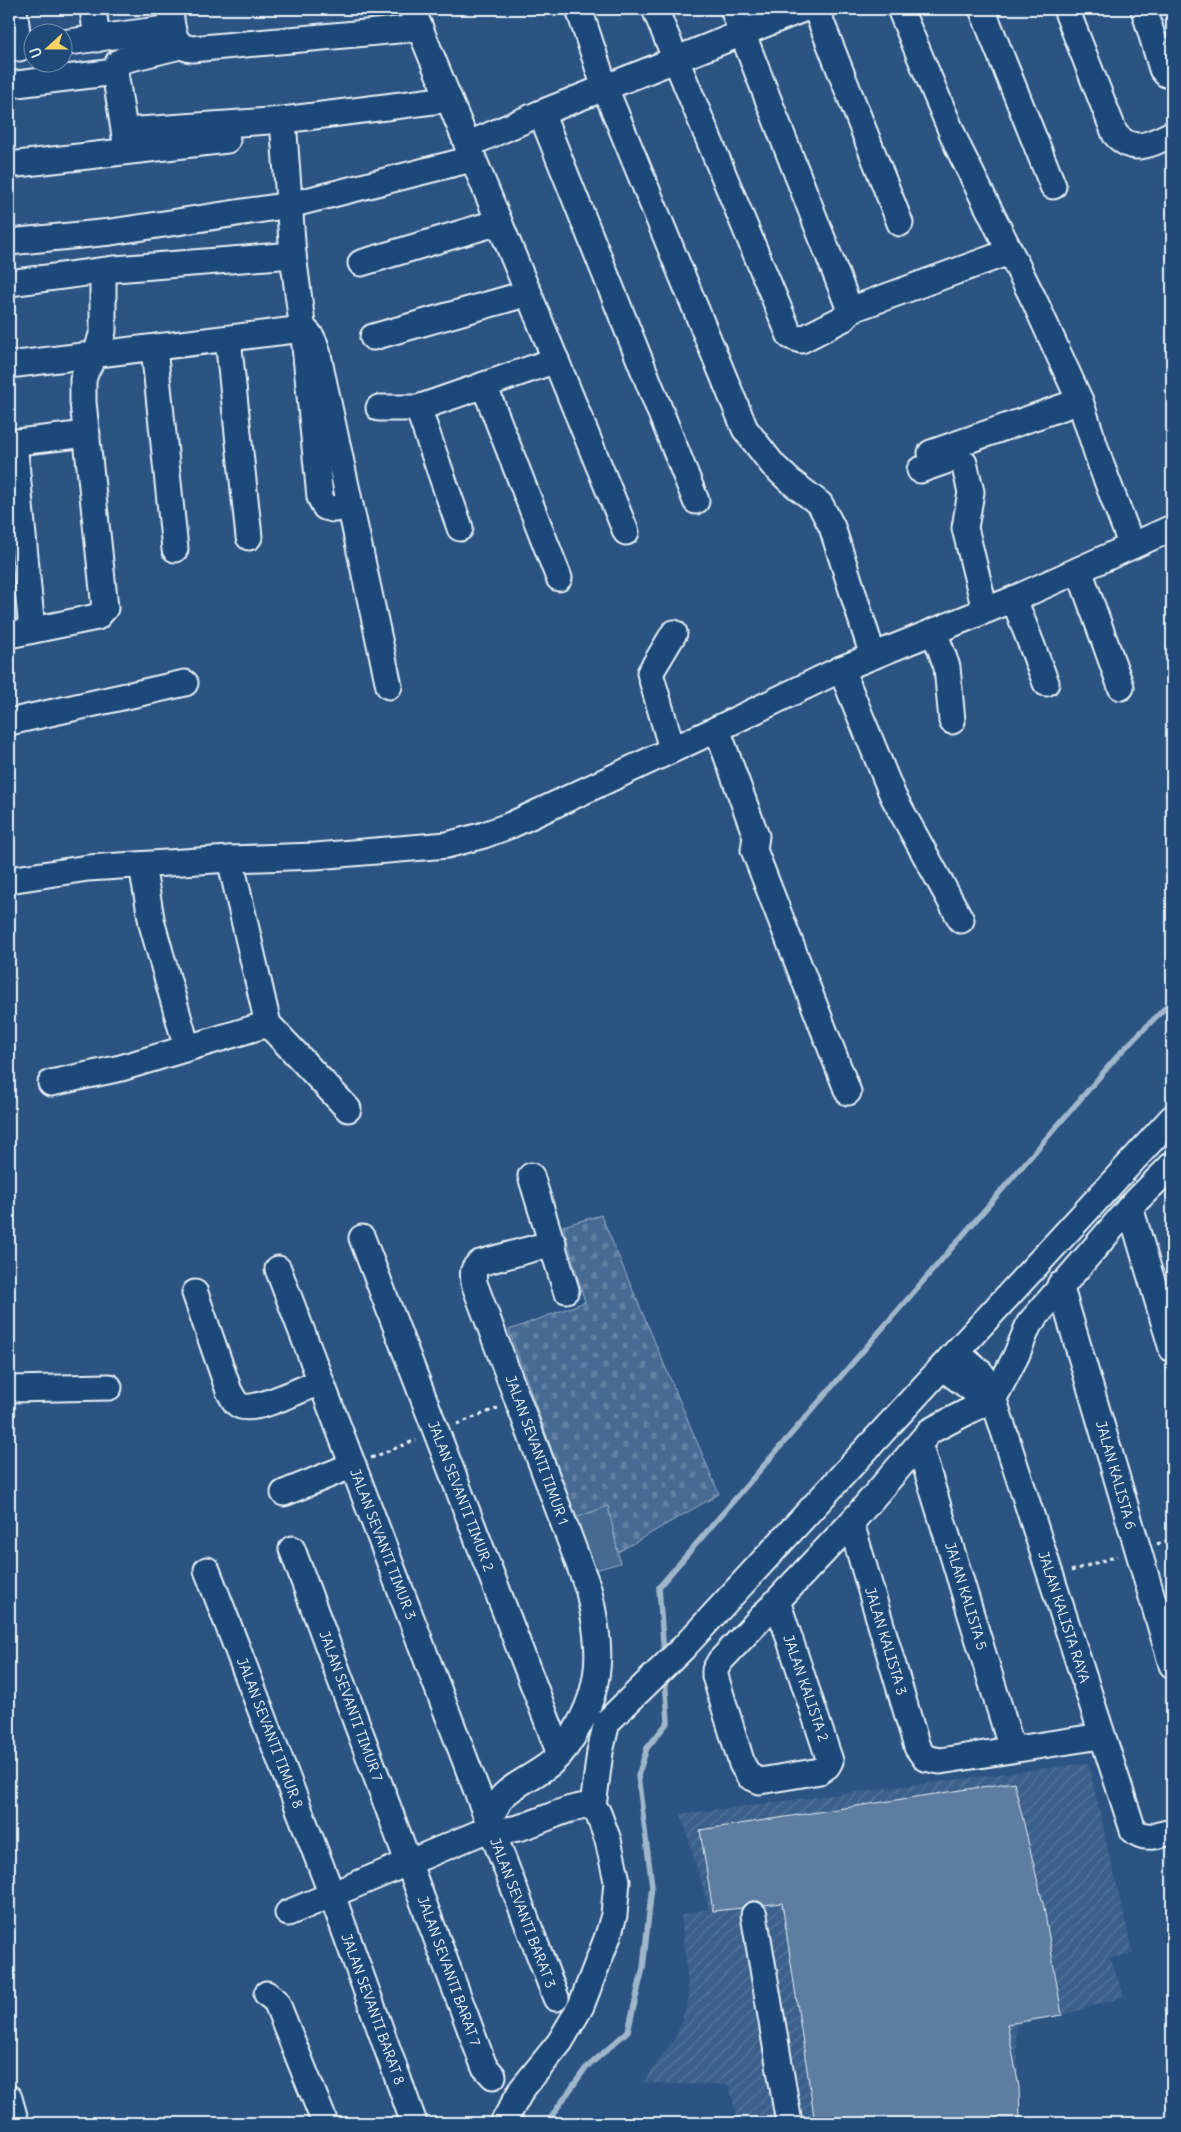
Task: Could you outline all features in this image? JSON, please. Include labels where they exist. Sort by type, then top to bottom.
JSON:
[{"type":"street","points":[[14,9],[20,48]]},
{"type":"street","points":[[93,9],[97,39]]},
{"type":"street","points":[[579,9],[605,88],[745,429],[790,482],[820,504],[832,527],[873,656]]},
{"type":"street","points":[[655,9],[790,336],[798,340],[806,339],[844,318],[850,310],[1009,252]]},
{"type":"street","points":[[733,9],[850,310]]},
{"type":"street","points":[[9,242],[111,232],[290,205],[470,152],[541,113],[803,9]]},
{"type":"street","points":[[816,9],[900,224]]},
{"type":"street","points":[[900,9],[958,147],[1035,302],[1080,401],[1101,465],[1132,546]]},
{"type":"street","points":[[982,9],[1053,186]]},
{"type":"street","points":[[1066,9],[1115,134],[1121,140],[1136,147],[1146,146],[1172,134]]},
{"type":"street","points":[[1144,9],[1162,69],[1166,74],[1172,76]]},
{"type":"street","points":[[174,28],[192,49],[416,18],[626,532]]},
{"type":"street","points":[[72,42],[174,28]]},
{"type":"street","points":[[126,141],[115,72],[118,63],[174,28]]},
{"type":"street","points":[[9,85],[115,72]]},
{"type":"street","points":[[9,165],[126,141],[283,127],[449,99]]},
{"type":"street","points":[[541,113],[696,501]]},
{"type":"street","points":[[283,127],[293,255],[303,329],[320,497],[324,506],[328,508],[350,508],[389,686]]},
{"type":"street","points":[[361,263],[499,222]]},
{"type":"street","points":[[9,283],[103,271],[293,255]]},
{"type":"street","points":[[87,434],[11,443],[20,632],[97,617],[105,608],[87,434],[83,402],[83,380],[101,339],[103,326],[103,271]]},
{"type":"street","points":[[373,337],[529,293]]},
{"type":"street","points":[[9,365],[303,329]]},
{"type":"street","points":[[228,339],[249,537]]},
{"type":"street","points":[[154,348],[175,549]]},
{"type":"street","points":[[378,408],[418,408],[556,360]]},
{"type":"street","points":[[484,385],[559,578]]},
{"type":"street","points":[[985,610],[965,528],[971,492],[964,463],[960,459],[954,458],[921,463],[1080,401]]},
{"type":"street","points":[[418,408],[460,528]]},
{"type":"street","points":[[9,880],[88,868],[230,859],[316,856],[447,845],[484,835],[511,825],[841,669],[1014,599],[1172,528]]},
{"type":"street","points":[[1079,570],[1121,687]]},
{"type":"street","points":[[1014,599],[1046,683]]},
{"type":"street","points":[[934,631],[947,667],[952,721]]},
{"type":"street","points":[[672,749],[650,673],[674,633]]},
{"type":"street","points":[[841,669],[893,796],[960,920]]},
{"type":"street","points":[[9,722],[185,683]]},
{"type":"street","points":[[717,729],[756,836],[754,850],[848,1092]]},
{"type":"street","points":[[230,859],[268,1024],[348,1109]]},
{"type":"street","points":[[142,865],[152,924],[187,1048]]},
{"type":"street","points":[[51,1083],[121,1068],[268,1024]]},
{"type":"street","points":[[503,2123],[522,2089],[560,2042],[581,2006],[599,1962],[612,1922],[617,1881],[608,1840],[598,1813],[593,1806],[600,1752],[607,1722],[683,1648],[950,1361],[1172,1118]]},
{"type":"street","points":[[777,1601],[851,1523],[930,1432],[941,1424],[964,1415],[994,1398],[1016,1356],[1029,1324],[1060,1285],[1130,1207],[1172,1165]]},
{"type":"street","points":[[531,1176],[566,1290]]},
{"type":"street","points":[[1130,1207],[1172,1349]]},
{"type":"street","name":"JALAN SEVANTI TIMUR 2","points":[[362,1238],[560,1754]]},
{"type":"street","name":"JALAN SEVANTI TIMUR 1","points":[[490,1824],[503,1797],[550,1764],[573,1737],[590,1703],[597,1680],[599,1659],[597,1628],[588,1588],[474,1283],[472,1273],[474,1267],[480,1263],[552,1243]]},
{"type":"street","name":"JALAN SEVANTI TIMUR 3","points":[[278,1269],[490,1824]]},
{"type":"street","name":"JALAN KALISTA 6","points":[[1060,1285],[1172,1665]]},
{"type":"street","points":[[195,1293],[229,1391],[241,1406],[256,1406],[320,1382]]},
{"type":"street","points":[[950,1361],[980,1396],[994,1398]]},
{"type":"street","points":[[9,1389],[109,1387]]},
{"type":"street","name":"JALAN KALISTA RAYA","points":[[994,1398],[1131,1824],[1137,1834],[1144,1837],[1153,1837],[1172,1832]]},
{"type":"street","name":"JALAN KALISTA 5","points":[[919,1444],[1012,1749]]},
{"type":"street","points":[[284,1492],[353,1466]]},
{"type":"street","name":"JALAN KALISTA 3","points":[[851,1523],[917,1747],[925,1758],[940,1761],[1012,1749]]},
{"type":"street","name":"JALAN SEVANTI TIMUR 7","points":[[292,1549],[409,1863]]},
{"type":"street","name":"JALAN SEVANTI TIMUR 8","points":[[207,1570],[332,1895]]},
{"type":"street","name":"JALAN KALISTA 2","points":[[777,1601],[829,1757],[827,1766],[820,1771],[760,1781],[749,1776],[742,1764],[717,1683],[715,1670],[720,1660],[777,1601]]},
{"type":"street","points":[[1012,1749],[1102,1736]]},
{"type":"street","points":[[288,1913],[409,1863],[490,1824],[508,1831],[564,1811],[593,1806]]},
{"type":"street","name":"JALAN SEVANTI BARAT 3","points":[[490,1824],[556,1998]]},
{"type":"street","name":"JALAN SEVANTI BARAT 7","points":[[409,1863],[484,2066],[493,2076]]},
{"type":"street","name":"JALAN SEVANTI BARAT 8","points":[[332,1895],[414,2123]]},
{"type":"street","points":[[754,1915],[789,2123]]},
{"type":"street","points":[[267,1994],[276,2001],[325,2123]]},
{"type":"street","points":[[9,2098],[16,2123]]},
{"type":"path","points":[[1051,1577],[1172,1539]]},
{"type":"shaded area","points":[[1088,1763],[1133,1954],[1110,1958],[1124,1997],[1062,2015],[1016,2025],[1023,2123],[738,2123],[729,2085],[643,2083],[677,2035],[689,1997],[681,1915],[709,1909],[681,1814]]},
{"type":"green space","points":[[601,1215],[719,1494],[618,1552],[608,1506],[576,1518],[509,1330],[585,1302],[563,1226]]},
{"type":"green space","points":[[608,1506],[620,1563],[592,1571],[576,1518]]},
{"type":"building","points":[[1014,1782],[1044,1908],[1062,2015],[1007,2024],[1019,2087],[1020,2123],[815,2123],[782,1903],[764,1905],[759,1901],[752,1901],[745,1904],[742,1908],[713,1911],[700,1830]]},
{"type":"waterway","points":[[664,1655],[659,1587],[1121,1052],[1172,1001]]},
{"type":"waterway","points":[[549,2123],[553,2114],[585,2069],[628,2031],[643,1968],[652,1886],[638,1776],[647,1748],[668,1722],[665,1677]]}]
